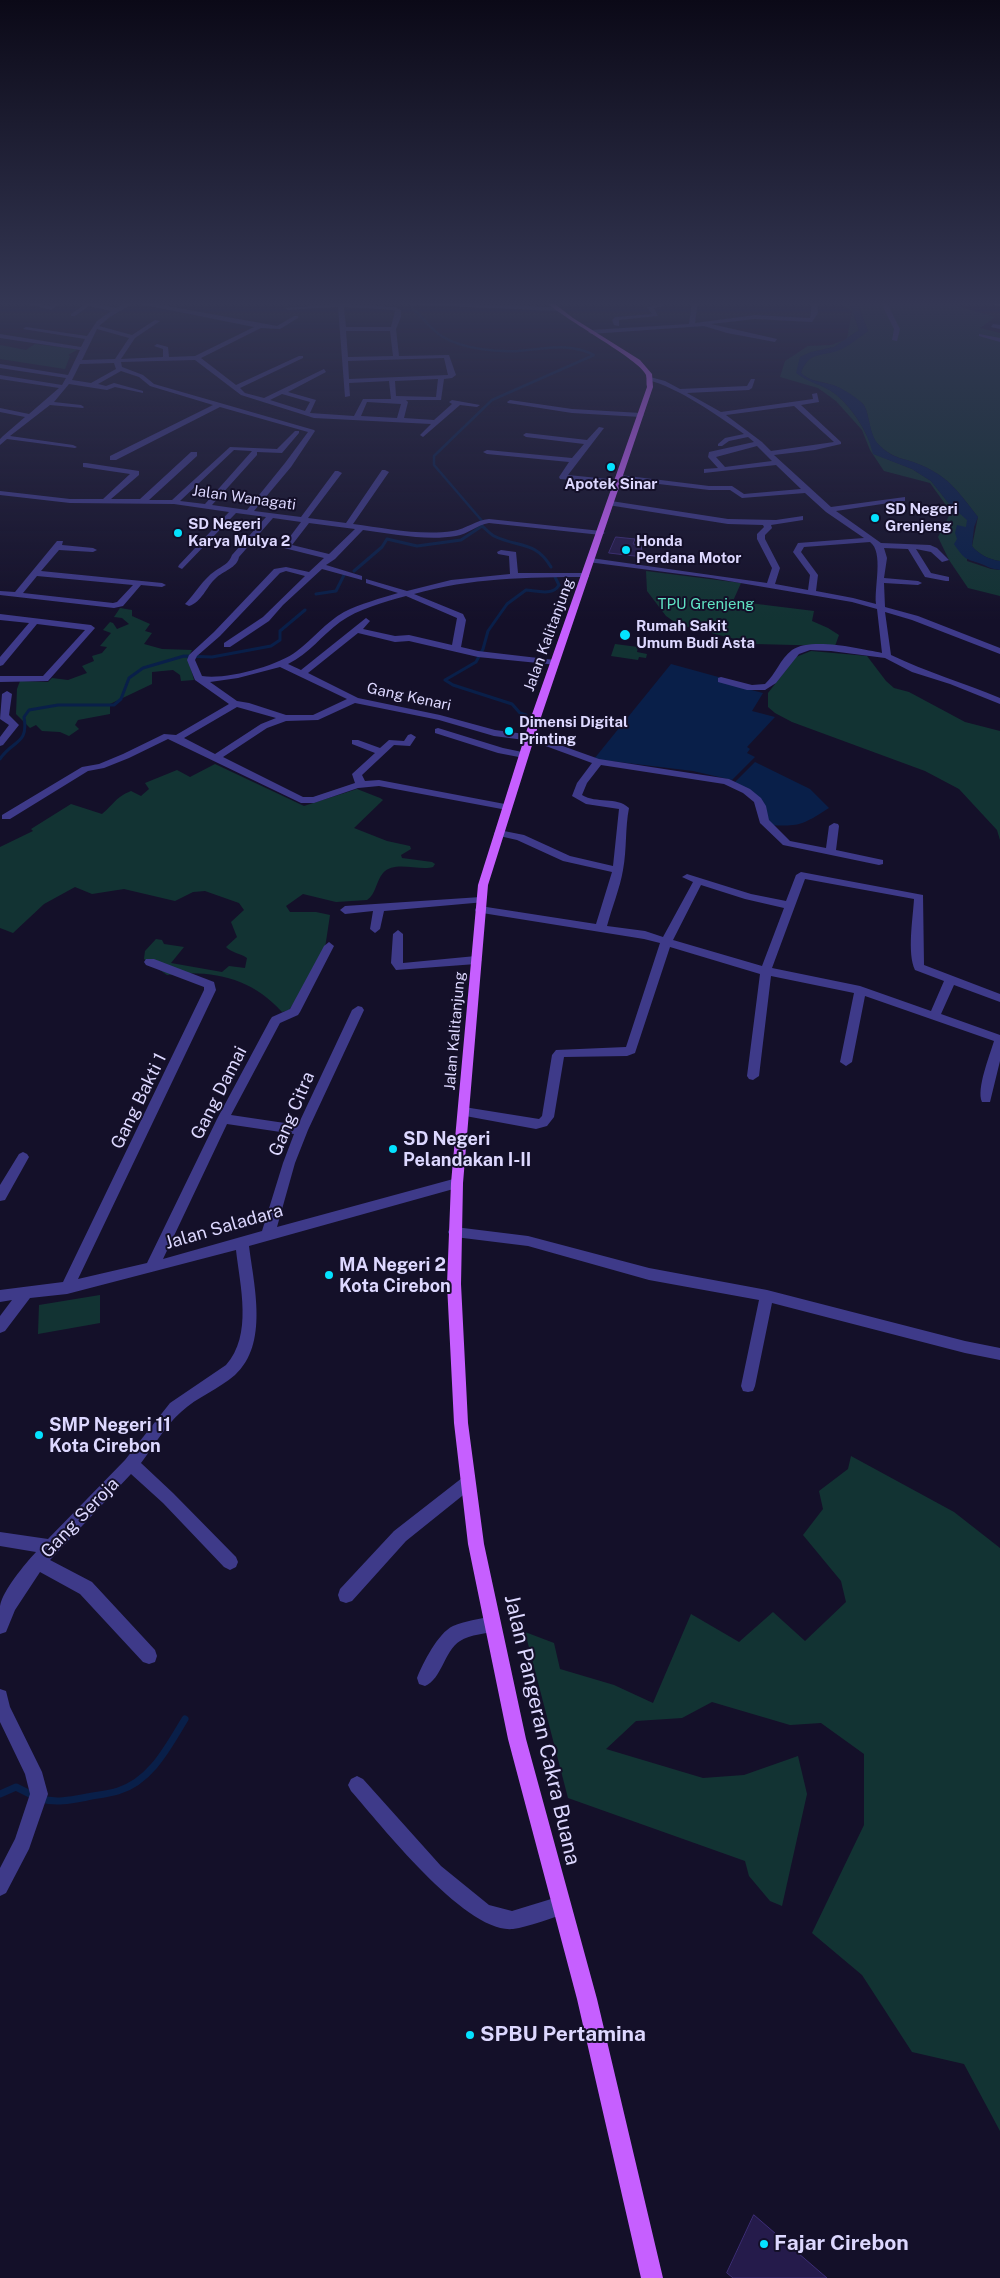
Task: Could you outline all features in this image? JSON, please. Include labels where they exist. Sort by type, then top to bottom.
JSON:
[{"type":"main road","name":"Jalan Kalitanjung","points":[[457,1183],[480,905],[499,833],[529,738],[644,407]]},
{"type":"main road","name":"Jalan Pangeran Cakra Buana","points":[[457,1183],[455,1232],[456,1344],[467,1483],[476,1544],[517,1739],[587,1998],[652,2278]]},
{"type":"street","points":[[2,440],[41,407]]},
{"type":"street","points":[[113,458],[212,407]]},
{"type":"street","points":[[230,407],[312,431],[292,460],[248,512]]},
{"type":"street","points":[[283,407],[320,417],[438,422]]},
{"type":"street","points":[[306,414],[310,407]]},
{"type":"street","points":[[356,418],[361,407]]},
{"type":"street","points":[[400,420],[404,407]]},
{"type":"street","points":[[423,435],[451,407]]},
{"type":"street","points":[[547,407],[572,411],[641,415]]},
{"type":"street","points":[[707,407],[750,434],[771,452],[829,510],[872,540],[880,545],[931,548],[945,560]]},
{"type":"street","points":[[720,414],[770,407]]},
{"type":"street","points":[[771,452],[815,448],[839,443],[799,407]]},
{"type":"street","points":[[0,410],[29,416]]},
{"type":"street","points":[[601,428],[572,460],[564,478],[619,479],[732,488],[742,496],[809,490]]},
{"type":"street","points":[[174,502],[232,448],[249,445],[279,451],[297,432]]},
{"type":"street","points":[[526,434],[589,442]]},
{"type":"street","points":[[720,444],[727,439],[750,434]]},
{"type":"street","points":[[2,440],[74,447]]},
{"type":"street","points":[[722,469],[712,457],[712,454],[760,443]]},
{"type":"street","points":[[487,452],[572,460]]},
{"type":"street","points":[[206,506],[254,453]]},
{"type":"street","points":[[142,502],[194,454]]},
{"type":"street","points":[[707,471],[780,462]]},
{"type":"street","points":[[86,465],[136,473],[106,500]]},
{"type":"street","points":[[348,526],[385,472]]},
{"type":"street","points":[[332,557],[287,546],[338,473]]},
{"type":"street","name":"Jalan Wanagati","points":[[0,493],[70,501],[174,502],[304,521],[435,536],[458,533],[480,522],[510,522],[601,533]]},
{"type":"street","points":[[829,510],[902,499]]},
{"type":"street","points":[[611,503],[635,505],[709,520],[767,524],[800,518]]},
{"type":"street","points":[[182,567],[235,510]]},
{"type":"street","points":[[189,604],[200,595],[208,581],[215,574],[234,562],[236,557],[271,516]]},
{"type":"street","points":[[767,524],[768,528],[761,534],[761,539],[776,568],[771,585]]},
{"type":"street","points":[[227,645],[266,618],[362,527]]},
{"type":"street","points":[[812,592],[814,575],[798,552],[801,545],[872,540]]},
{"type":"street","points":[[17,595],[59,545],[93,550]]},
{"type":"street","points":[[880,545],[883,558],[879,580],[887,656]]},
{"type":"street","points":[[910,546],[928,575],[946,579]]},
{"type":"street","points":[[501,552],[513,554],[514,575]]},
{"type":"street","points":[[591,560],[771,585],[882,607],[940,627],[1000,651]]},
{"type":"street","points":[[322,566],[359,578]]},
{"type":"street","points":[[176,738],[235,704],[201,680],[192,657],[217,634],[277,571],[286,569],[311,575]]},
{"type":"street","points":[[36,573],[162,585]]},
{"type":"street","points":[[201,680],[235,676],[281,664],[300,654],[347,614],[403,592],[492,576],[586,575]]},
{"type":"street","points":[[879,580],[918,584]]},
{"type":"street","points":[[369,581],[403,592],[461,617],[456,649]]},
{"type":"street","points":[[0,593],[114,606],[120,604],[139,583]]},
{"type":"street","points":[[0,617],[95,628],[45,679],[0,679]]},
{"type":"street","points":[[0,663],[35,621]]},
{"type":"street","points":[[302,674],[366,621]]},
{"type":"street","points":[[357,630],[395,639],[409,638],[481,654],[555,663]]},
{"type":"street","points":[[721,680],[752,688],[764,688],[771,683],[790,655],[805,648],[887,656],[915,670],[953,682],[1000,701]]},
{"type":"street","points":[[281,664],[326,684],[355,700]]},
{"type":"street","points":[[0,743],[14,725],[2,716],[7,694]]},
{"type":"street","name":"Gang Kenari","points":[[235,704],[246,705],[285,718],[315,718],[344,703],[355,700],[440,718],[494,733],[529,738],[598,762],[726,781],[742,788],[760,801],[764,809],[766,823],[787,843],[831,850],[878,862]]},
{"type":"street","points":[[217,757],[264,726],[285,718]]},
{"type":"street","points":[[438,731],[501,751],[524,755]]},
{"type":"street","points":[[6,817],[85,769],[101,766],[126,756],[167,736],[176,738],[217,757],[301,800],[308,801],[330,796],[361,785],[379,783],[508,807]]},
{"type":"street","points":[[361,785],[357,774],[392,742],[406,744],[411,737]]},
{"type":"street","points":[[355,742],[381,752]]},
{"type":"street","points":[[598,762],[582,783],[577,796],[590,804],[608,802],[624,808],[621,822],[622,836],[618,870],[601,926]]},
{"type":"street","points":[[831,850],[834,826]]},
{"type":"street","points":[[499,833],[520,837],[567,859],[618,870]]},
{"type":"street","points":[[753,1076],[766,971],[788,905],[801,875],[919,897],[918,967],[1000,998]]},
{"type":"street","points":[[687,877],[749,897],[788,905]]},
{"type":"street","points":[[464,1112],[536,1124],[543,1123],[548,1117],[558,1055],[560,1053],[627,1052],[631,1050],[667,940],[699,880]]},
{"type":"street","points":[[346,910],[379,907],[480,905],[601,926],[667,940],[724,960],[766,971],[860,990],[1000,1040],[988,1082],[986,1099]]},
{"type":"street","points":[[375,928],[379,907]]},
{"type":"street","points":[[398,934],[397,962],[400,967],[476,960]]},
{"type":"street","name":"Gang Damai","points":[[152,1267],[224,1120],[276,1020],[294,1012],[329,946]]},
{"type":"street","name":"Gang Bakti 1","points":[[67,1288],[210,990],[210,985],[150,962]]},
{"type":"street","points":[[934,1015],[950,980]]},
{"type":"street","points":[[846,1062],[860,990]]},
{"type":"street","name":"Gang Citra","points":[[268,1235],[289,1163],[302,1130],[358,1010]]},
{"type":"street","points":[[224,1120],[302,1130]]},
{"type":"street","points":[[0,1196],[23,1157]]},
{"type":"street","name":"Jalan Saladara","points":[[0,1296],[67,1288],[152,1267],[365,1206],[457,1183]]},
{"type":"street","points":[[455,1232],[497,1236],[528,1242],[649,1274],[767,1296],[965,1348],[1000,1354]]},
{"type":"street","name":"Gang Seroja","points":[[0,1626],[3,1615],[16,1590],[38,1562],[131,1464],[174,1409],[186,1398],[227,1373],[238,1363],[244,1350],[249,1322],[242,1242]]},
{"type":"street","points":[[0,1327],[25,1294]]},
{"type":"street","points":[[748,1386],[767,1296]]},
{"type":"street","points":[[131,1464],[168,1498],[230,1562]]},
{"type":"street","points":[[346,1595],[400,1536],[467,1483]]},
{"type":"street","points":[[0,1539],[52,1546]]},
{"type":"street","points":[[38,1562],[86,1588],[149,1656]]},
{"type":"street","points":[[425,1678],[442,1648],[456,1632],[492,1624]]},
{"type":"street","points":[[0,1697],[2,1708],[33,1772],[37,1801],[23,1843],[0,1887]]},
{"type":"street","points":[[357,1785],[435,1872],[484,1913],[512,1920],[561,1905]]},
{"type":"green space","points":[[842,407],[849,407],[853,412],[863,428],[874,454],[912,469],[931,481],[950,505],[968,520],[967,561],[1000,570],[1000,596],[968,588],[949,560],[938,537],[951,512],[930,483],[884,471],[870,450],[862,430]]},
{"type":"green space","points":[[865,407],[1000,407],[1000,561],[984,556],[972,546],[978,517],[960,494],[948,481],[932,471],[895,456],[878,444],[872,434]]},
{"type":"green space","name":"TPU Grenjeng","points":[[646,571],[741,583],[733,601],[814,611],[812,621],[839,635],[835,646],[755,644],[679,625],[666,616],[647,591]]},
{"type":"green space","points":[[120,608],[132,610],[132,616],[150,624],[145,631],[152,633],[144,644],[162,649],[192,650],[188,658],[194,680],[181,681],[180,675],[173,670],[152,672],[152,684],[110,704],[110,714],[78,720],[75,725],[79,729],[69,736],[60,732],[42,731],[36,725],[30,728],[16,714],[17,689],[20,681],[48,682],[52,678],[68,680],[87,673],[82,666],[94,661],[92,656],[102,653],[107,647],[100,646],[111,633],[103,630],[110,622],[117,629],[129,624],[122,618],[114,617]]},
{"type":"green space","points":[[615,644],[638,647],[637,652],[647,654],[646,658],[639,657],[638,660],[611,656]]},
{"type":"green space","points":[[811,651],[867,656],[886,681],[894,688],[909,692],[965,722],[1000,731],[1000,840],[997,830],[959,789],[925,771],[792,722],[768,707],[768,693],[796,657]]},
{"type":"green space","points":[[215,764],[304,806],[357,789],[380,798],[383,800],[354,828],[387,841],[410,846],[411,849],[401,855],[402,858],[435,864],[433,867],[427,868],[400,866],[388,869],[383,873],[367,900],[336,902],[303,894],[286,906],[290,912],[316,912],[330,915],[325,948],[289,1010],[282,1012],[258,991],[230,978],[199,973],[167,975],[144,959],[145,951],[156,939],[162,940],[164,944],[184,947],[171,963],[222,972],[229,966],[245,968],[247,958],[226,947],[237,937],[231,922],[244,910],[239,903],[205,891],[193,892],[175,901],[124,889],[92,894],[75,887],[44,904],[13,933],[0,928],[0,847],[33,831],[31,829],[71,804],[102,814],[118,798],[126,793],[131,791],[141,796],[149,789],[145,783],[177,770],[190,777]]},
{"type":"green space","points":[[100,1295],[100,1323],[38,1334],[39,1305]]},
{"type":"green space","points":[[851,1456],[954,1512],[1000,1548],[1000,2131],[964,2064],[912,2052],[862,1975],[812,1933],[864,1825],[864,1754],[821,1723],[790,1725],[712,1702],[682,1718],[636,1721],[606,1749],[703,1778],[744,1775],[798,1756],[807,1794],[782,1906],[770,1901],[749,1876],[745,1861],[568,1798],[525,1632],[554,1643],[560,1669],[614,1685],[653,1703],[691,1614],[739,1642],[773,1612],[805,1641],[846,1602],[841,1581],[803,1535],[823,1509],[819,1491],[848,1469]]},
{"type":"water","points":[[849,407],[865,407],[875,440],[890,454],[932,471],[954,487],[978,517],[974,527],[972,546],[984,556],[1000,561],[1000,570],[967,559],[961,554],[954,544],[957,539],[955,533],[957,525],[966,527],[967,520],[950,505],[931,481],[912,469],[873,454],[871,445],[858,420]]},
{"type":"water","points":[[671,664],[722,678],[720,682],[763,693],[752,711],[775,717],[747,747],[750,749],[747,753],[755,757],[732,780],[693,771],[594,759]]},
{"type":"water","points":[[755,762],[810,789],[829,808],[813,818],[795,825],[770,825],[765,808],[734,783]]},
{"type":"building","name":"Honda Perdana Motor","points":[[616,537],[635,539],[633,544],[641,545],[643,557],[609,553]]},
{"type":"building","name":"Fajar Cirebon","points":[[754,2215],[827,2278],[733,2278],[727,2273]]},
{"type":"waterway","points":[[483,522],[434,465],[434,456],[484,407]]},
{"type":"waterway","points":[[481,521],[482,526]]},
{"type":"waterway","points":[[354,571],[382,547],[387,539],[417,546],[461,540],[482,526]]},
{"type":"waterway","points":[[482,526],[492,535],[539,552],[551,567]]},
{"type":"waterway","points":[[316,594],[336,591],[344,575]]},
{"type":"waterway","points":[[526,715],[520,713],[512,704],[453,685],[445,680],[476,662],[483,649],[488,631],[507,604],[526,590],[553,591],[559,585],[554,575]]},
{"type":"waterway","points":[[0,759],[22,738],[25,726],[24,717],[29,710],[58,705],[114,705],[121,699],[129,678],[143,668],[184,656],[212,657],[271,646],[280,640],[280,631],[305,610]]},
{"type":"waterway","points":[[41,1799],[53,1801],[70,1800],[114,1792],[130,1786],[158,1762],[185,1719]]},
{"type":"waterway","points":[[0,1794],[16,1787],[34,1796]]},
{"type":"place","name":"Apotek Sinar","points":[[611,467]]},
{"type":"place","name":"SD Negeri Grenjeng","points":[[875,518]]},
{"type":"place","name":"SD Negeri Karya Mulya 2","points":[[178,533]]},
{"type":"place","name":"Honda Perdana Motor","points":[[626,550]]},
{"type":"place","name":"Rumah Sakit Umum Budi Asta","points":[[625,635]]},
{"type":"place","name":"Dimensi Digital Printing","points":[[509,731]]},
{"type":"place","name":"SD Negeri Pelandakan I-II","points":[[393,1149]]},
{"type":"place","name":"MA Negeri 2 Kota Cirebon","points":[[329,1275]]},
{"type":"place","name":"SMP Negeri 11 Kota Cirebon","points":[[39,1435]]},
{"type":"place","name":"SPBU Pertamina","points":[[470,2035]]},
{"type":"place","name":"Fajar Cirebon","points":[[764,2244]]}]
